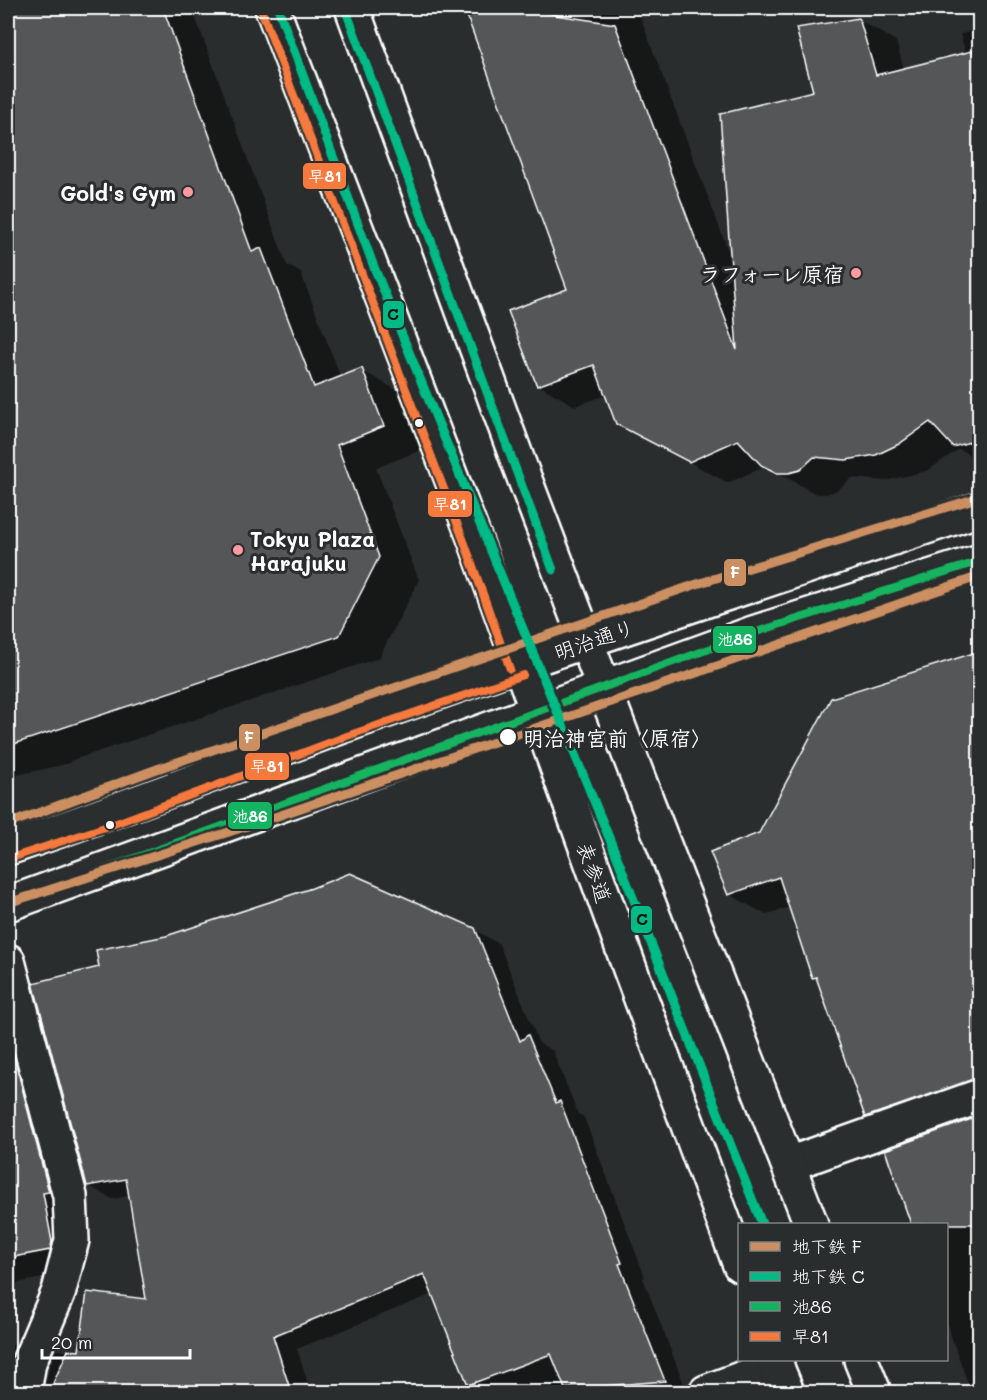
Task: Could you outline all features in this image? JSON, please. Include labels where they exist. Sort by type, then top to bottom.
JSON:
[{"type":"main road","name":"表参道","points":[[272,8],[475,540],[738,1260]]},
{"type":"main road","points":[[352,8],[519,464],[811,1223]]},
{"type":"main road","name":"明治通り","points":[[8,848],[110,814],[343,726],[980,509]]},
{"type":"main road","points":[[8,904],[814,612],[980,561]]},
{"type":"main road","points":[[8,961],[70,1196],[72,1240],[59,1291],[30,1362],[24,1392]]},
{"type":"main road","points":[[789,1164],[980,1096]]},
{"type":"main road","points":[[862,1361],[874,1392]]},
{"type":"main road","points":[[706,1392],[779,1372]]},
{"type":"building","points":[[8,8],[163,8],[252,252],[261,248],[314,387],[362,368],[384,426],[337,445],[379,557],[339,636],[8,746]]},
{"type":"building","points":[[464,8],[531,8],[556,15],[615,24],[737,350],[720,114],[813,91],[796,28],[859,18],[876,75],[980,49],[980,439],[953,447],[930,422],[899,444],[876,455],[846,460],[814,457],[800,470],[777,473],[761,465],[738,440],[689,462],[616,424],[594,365],[537,386],[508,311],[567,289]]},
{"type":"building","points":[[980,651],[980,1078],[865,1117],[816,977],[812,978],[779,877],[728,895],[710,852],[759,833],[831,698]]},
{"type":"building","points":[[350,873],[475,928],[520,1041],[528,1035],[556,1103],[560,1101],[622,1263],[619,1264],[665,1381],[565,1389],[551,1354],[468,1385],[424,1274],[273,1336],[291,1392],[73,1392],[73,1390],[51,1388],[68,1350],[79,1351],[87,1292],[146,1299],[126,1179],[87,1186],[33,983],[99,967],[96,950],[166,936],[312,888]]},
{"type":"building","points":[[8,1033],[49,1192],[43,1193],[52,1242],[50,1250],[8,1258]]},
{"type":"building","points":[[980,1116],[980,1224],[911,1223],[885,1150]]},
{"type":"metro line","name":"C","points":[[278,8],[374,267],[615,852],[762,1223]]},
{"type":"metro line","name":"C","points":[[345,8],[553,570]]},
{"type":"metro line","name":"F","points":[[8,824],[157,769],[697,584],[980,497]]},
{"type":"metro line","name":"F","points":[[8,903],[263,821],[980,576]]},
{"type":"transit line","name":"早81","points":[[262,12],[465,544],[510,669]]},
{"type":"transit line","name":"池86","points":[[8,904],[753,633],[980,561]]},
{"type":"transit line","name":"早81","points":[[11,858],[114,824],[347,736],[523,675]]},
{"type":"place","name":"Gold's Gym","points":[[188,192]]},
{"type":"place","name":"ラフォーレ原宿","points":[[856,273]]},
{"type":"place","name":"Tokyu Plaza Harajuku","points":[[238,550]]},
{"type":"place","name":"明治神宮前〈原宿〉","points":[[508,737]]}]
